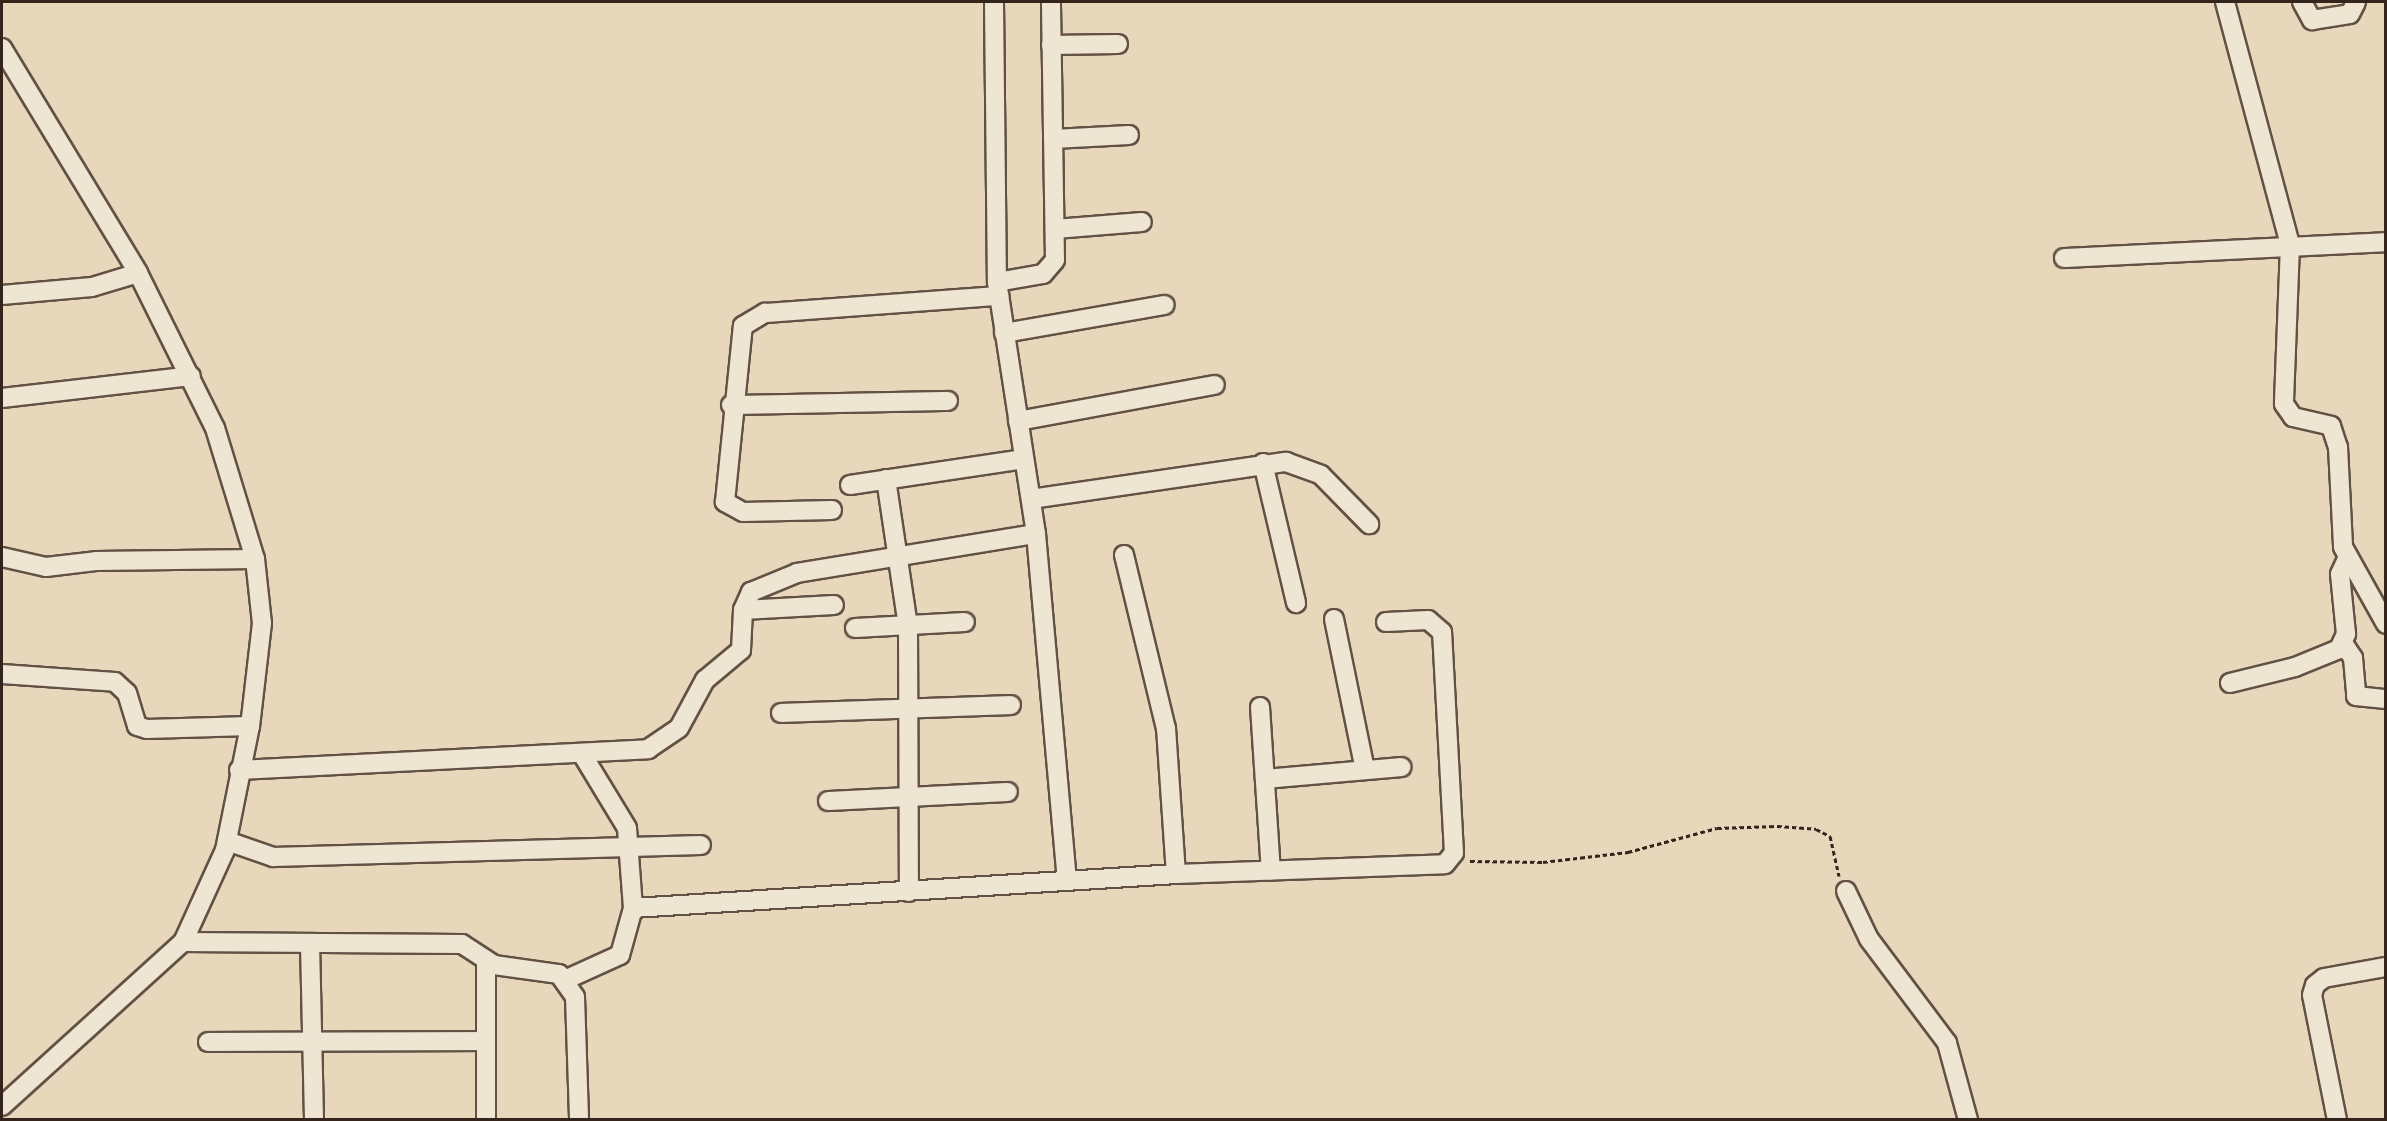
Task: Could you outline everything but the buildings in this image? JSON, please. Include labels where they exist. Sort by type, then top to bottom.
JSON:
[{"type":"street","points":[[994,2],[998,289],[1036,534],[1067,881]]},
{"type":"street","points":[[832,510],[731,508],[724,492],[731,405],[743,326],[753,317],[998,289],[1052,268],[1055,229],[1051,2]]},
{"type":"street","points":[[2225,2],[2290,245],[2284,404],[2293,417],[2325,423],[2335,435],[2347,559],[2385,624]]},
{"type":"street","points":[[2302,2],[2312,20],[2350,14],[2356,2]]},
{"type":"street","points":[[1051,45],[1118,44]]},
{"type":"street","points":[[2,48],[138,273],[191,376],[236,486],[255,560],[262,623],[250,726],[239,770],[224,853],[183,942],[2,1106]]},
{"type":"street","points":[[1053,138],[1129,135]]},
{"type":"street","points":[[1055,229],[1142,222]]},
{"type":"street","points":[[2064,258],[2385,242]]},
{"type":"street","points":[[2,295],[92,287],[138,273]]},
{"type":"street","points":[[1004,333],[1165,305]]},
{"type":"street","points":[[2,398],[191,376]]},
{"type":"street","points":[[1018,421],[1215,385]]},
{"type":"street","points":[[731,405],[948,401]]},
{"type":"street","points":[[850,484],[1024,459]]},
{"type":"street","points":[[1031,499],[1263,463],[1309,467],[1369,524]]},
{"type":"street","points":[[1263,463],[1296,603]]},
{"type":"street","points":[[886,479],[908,626],[912,796],[909,891]]},
{"type":"street","points":[[239,770],[648,749],[668,738],[705,680],[741,650],[743,610],[751,592],[777,579],[898,554],[1036,534]]},
{"type":"street","points":[[1124,555],[1166,728],[1176,873]]},
{"type":"street","points":[[2,557],[46,567],[96,561],[255,560]]},
{"type":"street","points":[[2347,559],[2340,574],[2343,643],[2353,658],[2356,696],[2385,699]]},
{"type":"street","points":[[743,610],[834,605]]},
{"type":"street","points":[[1334,619],[1365,770]]},
{"type":"street","points":[[633,908],[1176,873],[1271,871],[1452,860],[1442,632],[1428,620],[1386,622]]},
{"type":"street","points":[[855,628],[965,622]]},
{"type":"street","points":[[2230,683],[2295,667],[2343,643]]},
{"type":"street","points":[[2,674],[115,682],[127,693],[137,726],[147,729],[250,726]]},
{"type":"street","points":[[780,713],[1011,705]]},
{"type":"street","points":[[1260,707],[1271,871]]},
{"type":"street","points":[[567,979],[620,955],[633,908],[630,848],[620,811],[582,754]]},
{"type":"street","points":[[1265,779],[1401,767]]},
{"type":"street","points":[[828,801],[1008,792]]},
{"type":"street","points":[[224,853],[273,857],[701,845]]},
{"type":"street","points":[[1846,891],[1869,939],[1947,1043],[1968,1119]]},
{"type":"street","points":[[183,942],[462,944],[486,960],[503,967],[549,970],[567,979]]},
{"type":"street","points":[[310,943],[314,1119]]},
{"type":"street","points":[[486,960],[484,1041],[486,1119]]},
{"type":"street","points":[[2337,1119],[2312,995],[2324,978],[2374,967]]},
{"type":"street","points":[[567,979],[578,1026],[579,1119]]},
{"type":"street","points":[[208,1042],[484,1041]]},
{"type":"path","points":[[1452,860],[1516,864],[1596,856],[1645,849],[1687,833],[1740,827],[1816,829],[1833,843],[1834,862]]}]
